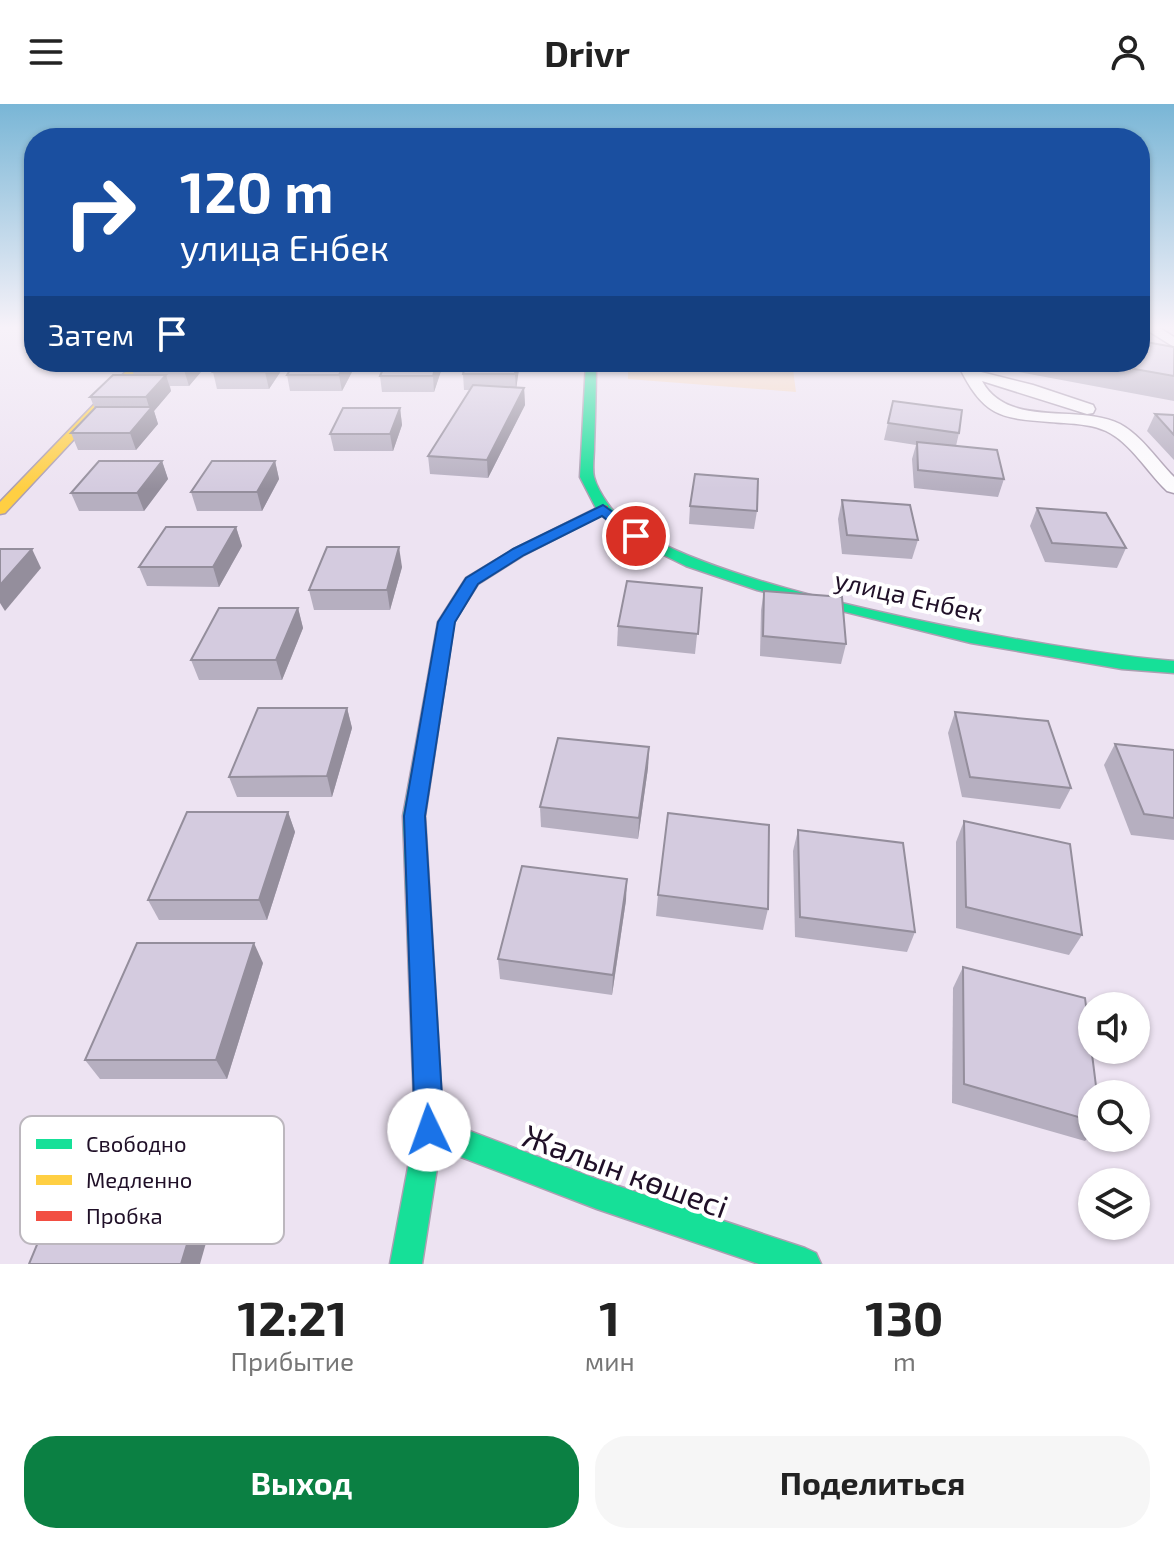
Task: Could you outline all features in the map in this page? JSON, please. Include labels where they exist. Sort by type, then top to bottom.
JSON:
[{"type":"street","points":[[0,510],[123,381]]},
{"type":"street","points":[[406,1264],[429,1130],[414,816],[446,622],[472,581],[519,552],[603,509],[587,477],[590,381]]},
{"type":"street","name":"улица Енбек","points":[[603,509],[636,536],[691,563],[763,587],[971,638],[1122,663],[1174,667]]},
{"type":"street","name":"Жалын көшесі","points":[[429,1130],[597,1194],[805,1264]]},
{"type":"lane","points":[[975,381],[983,397],[991,404],[1023,413],[1084,418],[1116,429]]},
{"type":"lane","points":[[1007,381],[1103,417],[1174,487]]},
{"type":"shaded area","points":[[656,381],[795,381],[796,392]]},
{"type":"building","points":[[107,381],[160,381],[146,397],[90,397]]},
{"type":"building","points":[[473,385],[524,388],[487,460],[428,456]]},
{"type":"building","points":[[893,401],[962,410],[959,433],[888,423]]},
{"type":"building","points":[[96,407],[152,407],[130,433],[71,433]]},
{"type":"building","points":[[343,408],[400,408],[390,434],[330,434]]},
{"type":"building","points":[[1155,414],[1174,415],[1174,435]]},
{"type":"building","points":[[917,442],[997,450],[1004,479],[918,470]]},
{"type":"building","points":[[99,461],[162,461],[137,493],[71,493]]},
{"type":"building","points":[[212,461],[275,461],[257,492],[191,492]]},
{"type":"building","points":[[695,474],[758,479],[757,511],[690,506]]},
{"type":"building","points":[[842,500],[910,505],[918,540],[847,535]]},
{"type":"building","points":[[1037,508],[1106,513],[1126,548],[1052,543]]},
{"type":"building","points":[[166,527],[236,527],[213,567],[139,567]]},
{"type":"building","points":[[327,547],[399,547],[387,590],[309,590]]},
{"type":"building","points":[[0,549],[32,549],[0,585]]},
{"type":"building","points":[[627,581],[702,588],[698,634],[618,626]]},
{"type":"building","points":[[764,591],[842,597],[846,644],[763,636]]},
{"type":"building","points":[[219,608],[298,608],[276,660],[191,660]]},
{"type":"building","points":[[258,708],[347,708],[327,776],[229,777]]},
{"type":"building","points":[[955,712],[1048,721],[1071,788],[970,777]]},
{"type":"building","points":[[558,738],[649,747],[639,818],[540,807]]},
{"type":"building","points":[[1115,744],[1174,750],[1174,818],[1144,814]]},
{"type":"building","points":[[187,812],[288,812],[259,900],[148,900]]},
{"type":"building","points":[[668,813],[769,825],[768,909],[658,895]]},
{"type":"building","points":[[964,821],[1070,844],[1082,935],[966,907]]},
{"type":"building","points":[[798,830],[903,843],[915,932],[800,917]]},
{"type":"building","points":[[522,866],[627,879],[613,975],[498,959]]},
{"type":"building","points":[[137,943],[254,943],[216,1060],[85,1060]]},
{"type":"building","points":[[963,967],[1078,996],[1078,1064],[1093,1064],[1095,1080],[1078,1080],[1078,1117],[964,1084]]},
{"type":"building","points":[[37,1244],[187,1244],[181,1264],[29,1264]]},
{"type":"traffic: fast","points":[[590,381],[587,477],[603,509],[636,536],[691,563],[763,587],[971,638],[1122,663],[1174,667]]},
{"type":"traffic: fast","points":[[406,1264],[429,1130],[414,816],[436,684]]},
{"type":"traffic: fast","points":[[429,1130],[597,1194],[805,1264]]},
{"type":"traffic: slow","points":[[0,510],[123,381]]},
{"type":"traffic: jam","points":[[436,684],[446,622],[472,581],[519,552],[603,509]]},
{"type":"route","points":[[429,1130],[414,816],[446,622],[472,581],[519,552],[603,509],[636,536]]}]
